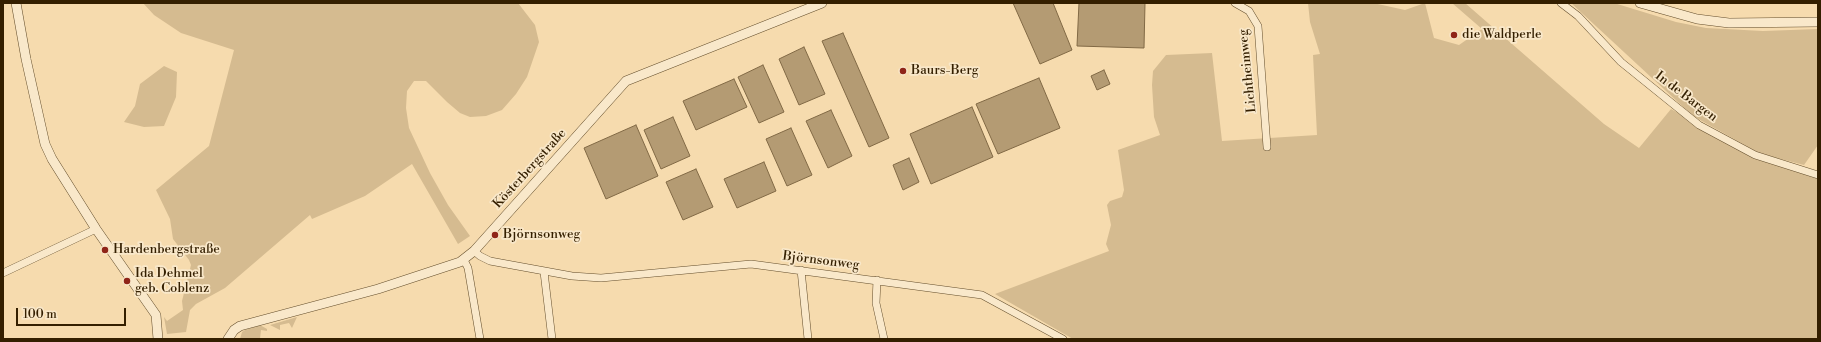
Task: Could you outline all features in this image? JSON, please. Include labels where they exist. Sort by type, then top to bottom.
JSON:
[{"type":"street","points":[[16,3],[26,59],[45,144],[52,159],[96,229],[156,315],[158,339]]},
{"type":"street","name":"Kösterbergstraße","points":[[228,339],[234,330],[244,325],[378,289],[464,260],[474,251],[626,82],[822,3]]},
{"type":"street","name":"Lichtheimweg","points":[[1235,3],[1249,11],[1258,26],[1266,146]]},
{"type":"street","name":"In de Bargen","points":[[1561,3],[1578,16],[1621,62],[1699,125],[1755,155],[1818,175]]},
{"type":"street","points":[[1640,3],[1712,21],[1750,24],[1818,22]]},
{"type":"street","points":[[3,273],[96,229]]},
{"type":"street","name":"Björnsonweg","points":[[474,251],[490,261],[572,276],[601,278],[745,264],[801,270],[982,295],[1063,339]]},
{"type":"street","points":[[464,260],[468,268],[480,339]]},
{"type":"street","points":[[801,270],[808,339]]},
{"type":"street","points":[[544,272],[552,339]]},
{"type":"street","points":[[877,280],[876,303],[884,339]]},
{"type":"street","points":[[237,339],[238,332],[244,325]]},
{"type":"shaded area","points":[[143,3],[518,3],[535,25],[539,42],[527,77],[516,94],[502,110],[486,116],[470,117],[460,113],[426,81],[414,81],[407,91],[406,108],[409,128],[430,173],[448,205],[470,236],[458,244],[412,164],[365,196],[312,219],[310,215],[225,288],[196,304],[190,310],[186,332],[167,334],[164,317],[167,321],[183,310],[182,301],[191,265],[189,260],[173,239],[170,219],[156,190],[209,146],[234,50],[181,33],[154,15]]},
{"type":"shaded area","points":[[1013,3],[1053,3],[1072,50],[1040,64]]},
{"type":"shaded area","points":[[1079,3],[1145,3],[1144,48],[1077,46]]},
{"type":"shaded area","points":[[1308,3],[1373,3],[1405,10],[1425,3],[1434,38],[1459,45],[1482,29],[1452,3],[1465,3],[1604,124],[1639,148],[1671,109],[1754,157],[1805,173],[1818,179],[1818,339],[1073,339],[995,294],[1109,251],[1106,244],[1111,225],[1107,205],[1110,201],[1122,197],[1124,190],[1118,150],[1160,135],[1154,117],[1152,85],[1153,71],[1166,55],[1212,53],[1222,141],[1317,135],[1313,55],[1320,54],[1310,22]]},
{"type":"shaded area","points":[[1571,3],[1614,3],[1676,22],[1706,28],[1763,31],[1818,29],[1818,145],[1804,165],[1761,154],[1693,116]]},
{"type":"shaded area","points":[[843,33],[889,138],[869,147],[822,41]]},
{"type":"shaded area","points":[[804,47],[825,94],[799,105],[779,59]]},
{"type":"shaded area","points":[[763,65],[784,112],[759,123],[738,77]]},
{"type":"shaded area","points":[[164,66],[177,72],[176,97],[164,126],[144,127],[124,122],[135,106],[140,84]]},
{"type":"shaded area","points":[[1104,70],[1110,84],[1097,90],[1091,76]]},
{"type":"shaded area","points":[[1039,78],[1060,128],[998,154],[976,104]]},
{"type":"shaded area","points":[[734,79],[747,107],[696,130],[683,101]]},
{"type":"shaded area","points":[[972,107],[993,157],[931,184],[910,134]]},
{"type":"shaded area","points":[[831,110],[852,156],[828,168],[806,121]]},
{"type":"shaded area","points":[[673,117],[690,156],[661,169],[644,130]]},
{"type":"shaded area","points":[[636,125],[658,176],[606,199],[584,148]]},
{"type":"shaded area","points":[[791,128],[812,175],[787,186],[766,139]]},
{"type":"shaded area","points":[[909,158],[919,182],[903,190],[893,165]]},
{"type":"shaded area","points":[[764,162],[776,191],[737,208],[724,179]]},
{"type":"shaded area","points":[[696,169],[713,207],[683,220],[666,182]]},
{"type":"shaded area","points":[[297,317],[292,328],[289,323],[280,325],[280,330],[270,325]]},
{"type":"shaded area","points":[[260,325],[267,329],[267,331],[261,330],[260,339],[240,339],[242,332]]},
{"type":"place","name":"die Waldperle","points":[[1454,35]]},
{"type":"place","name":"Baurs-Berg","points":[[903,71]]},
{"type":"place","name":"Björnsonweg","points":[[495,235]]},
{"type":"place","name":"Hardenbergstraße","points":[[105,250]]},
{"type":"place","name":"Ida Dehmel geb. Coblenz","points":[[127,281]]}]
